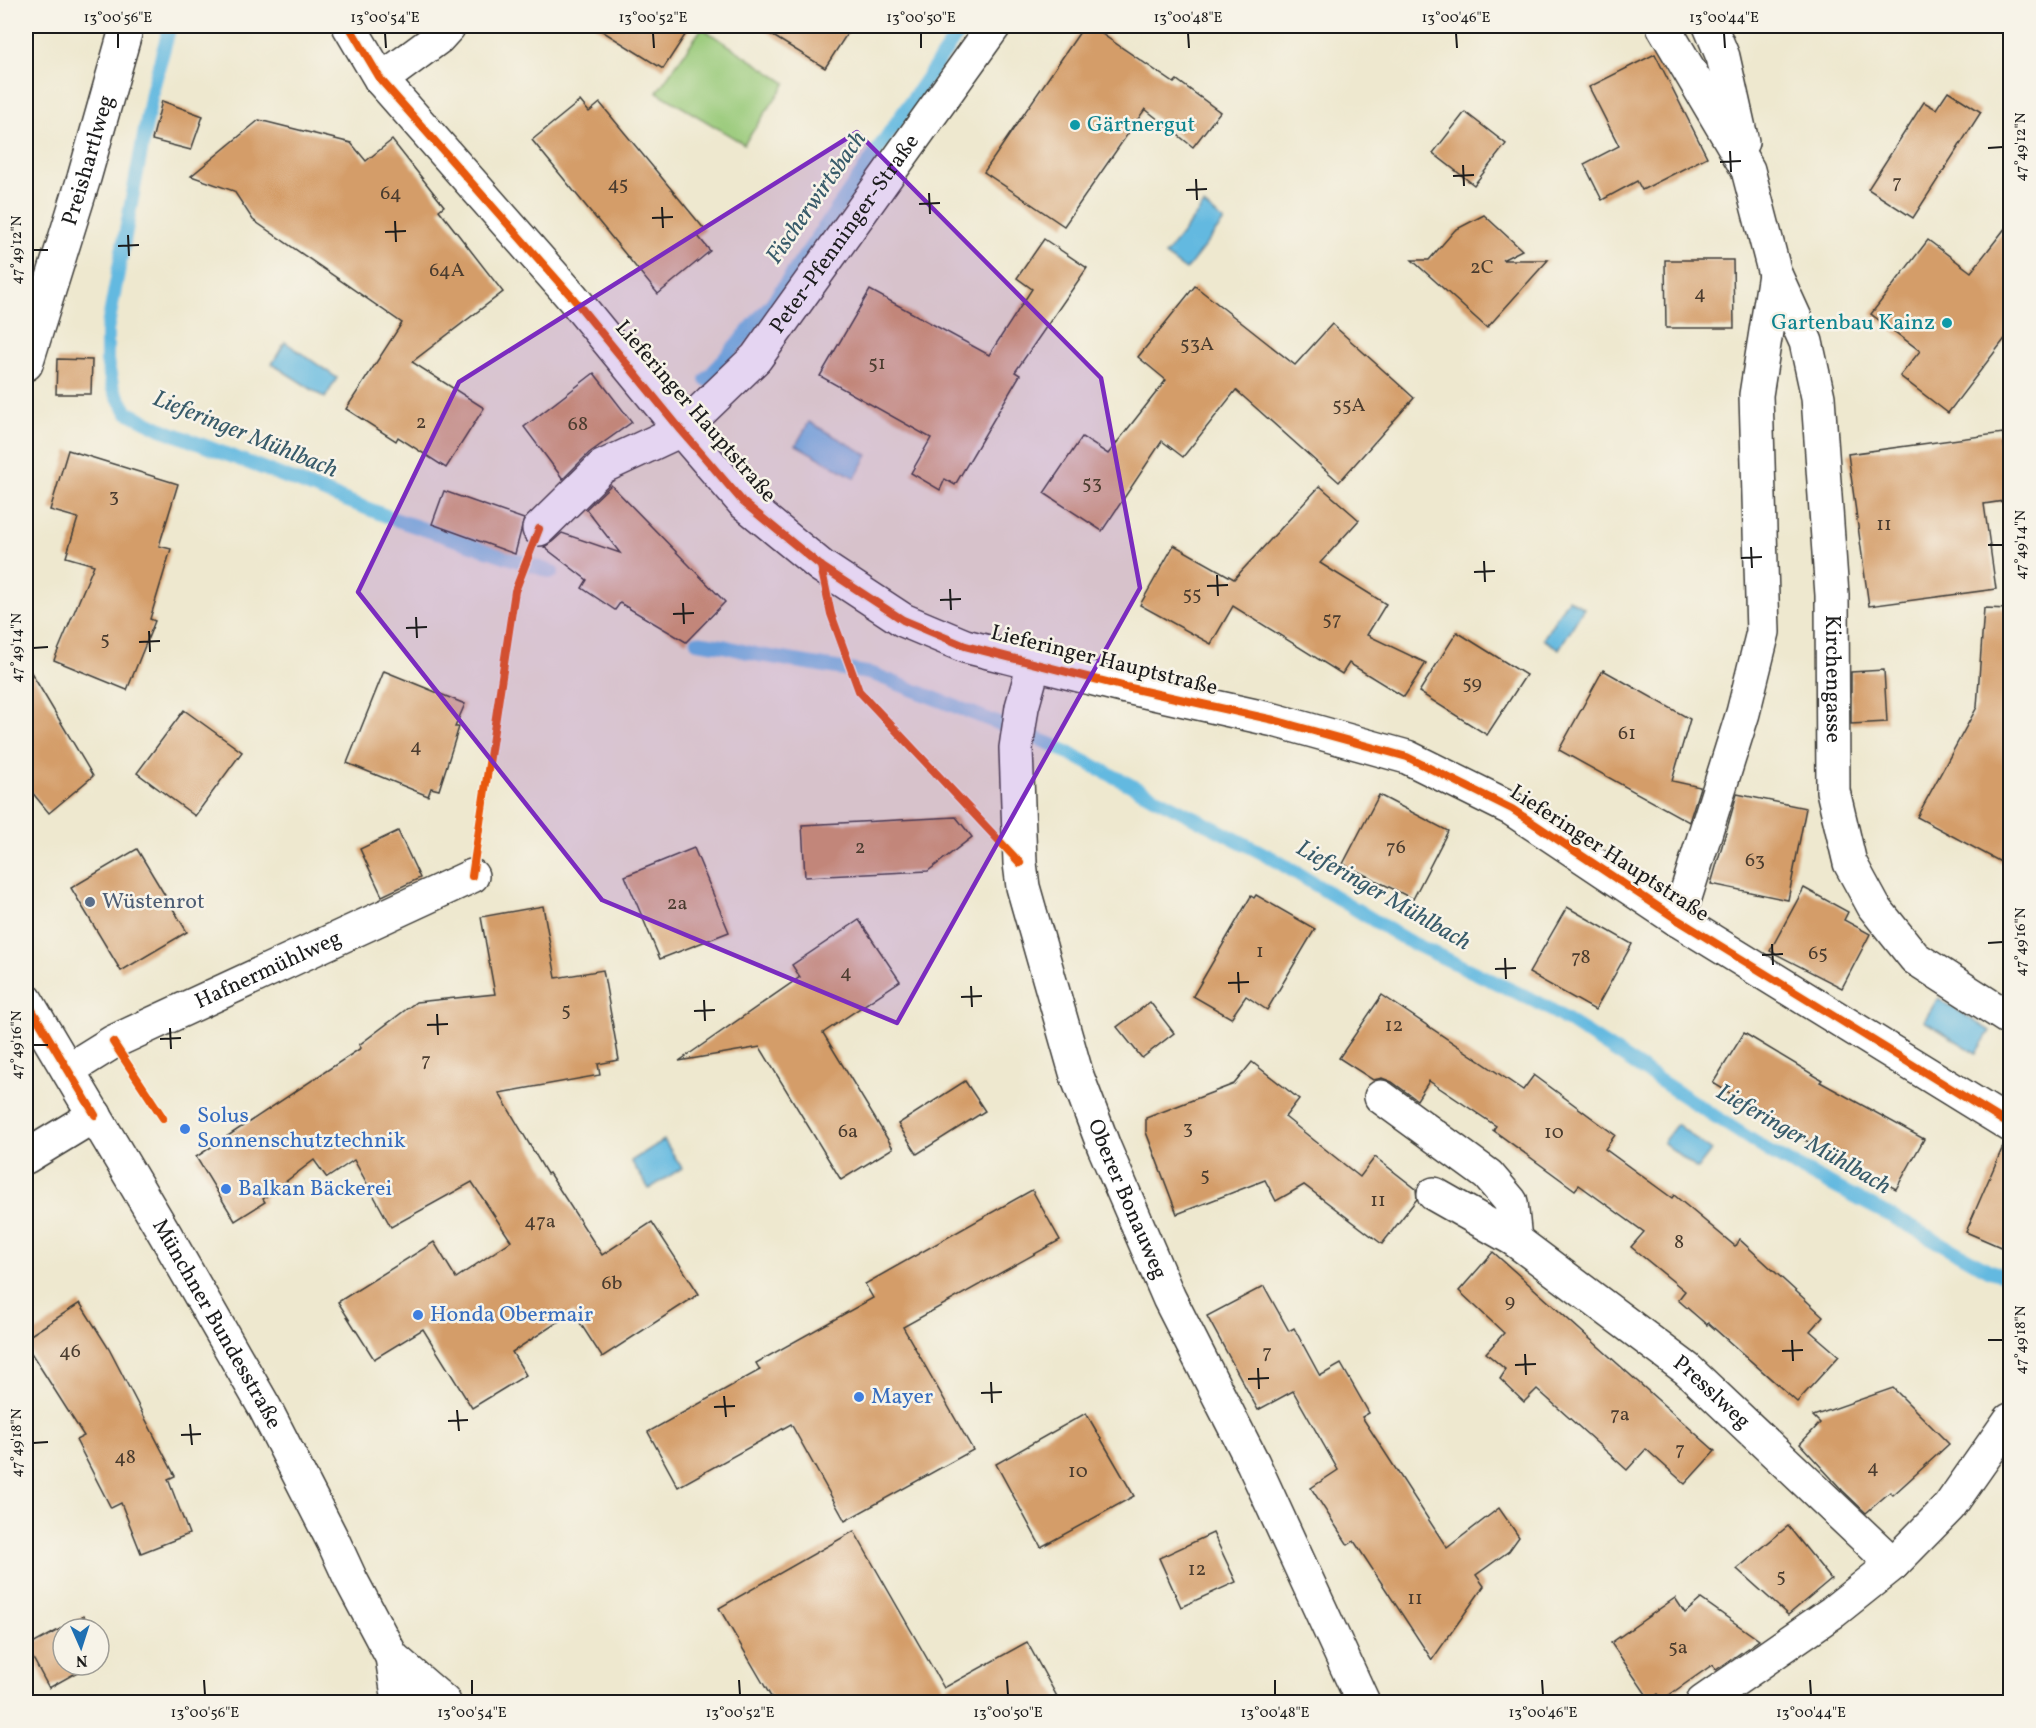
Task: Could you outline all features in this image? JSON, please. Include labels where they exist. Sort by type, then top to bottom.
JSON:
[{"type":"street","name":"Preishartlweg","points":[[26,364],[84,178],[127,26]]},
{"type":"street","name":"Lieferinger Hauptstraße","points":[[349,26],[381,80],[572,297],[743,502],[821,566],[903,621],[965,646],[1274,720],[1407,757],[1512,809],[1678,920],[2010,1125]]},
{"type":"street","points":[[381,80],[438,38],[449,26]]},
{"type":"street","name":"Peter-Pfenninger-Straße","points":[[681,430],[756,358],[994,26]]},
{"type":"street","name":"Kirchengasse","points":[[1663,26],[1748,170]]},
{"type":"street","name":"Kirchengasse","points":[[1710,26],[1723,57],[1748,170],[1775,274],[1806,342],[1818,397],[1832,595],[1833,791],[1850,863],[1874,907],[1915,958],[2010,1019]]},
{"type":"street","name":"Kirchengasse","points":[[1678,920],[1743,713],[1763,632],[1756,395],[1775,274]]},
{"type":"street","points":[[539,529],[602,467],[681,430]]},
{"type":"street","name":"Oberer Bonauweg","points":[[1034,664],[1022,707],[1016,748],[1020,863],[1023,887],[1077,1076],[1169,1298],[1253,1463],[1363,1702]]},
{"type":"street","name":"Hafnermühlweg","points":[[68,1070],[113,1042],[472,876]]},
{"type":"street","name":"Münchner Bundesstraße","points":[[26,1000],[265,1408],[392,1657],[399,1702]]},
{"type":"street","points":[[1381,1097],[1488,1175],[1510,1202],[1515,1240]]},
{"type":"street","points":[[26,1157],[94,1115]]},
{"type":"street","name":"Presslweg","points":[[1434,1194],[1515,1240],[1687,1369],[1893,1564]]},
{"type":"street","points":[[1703,1702],[1833,1612],[1893,1564],[1949,1507],[2010,1420]]},
{"type":"street","name":"Münchner Bundesstraße","points":[[392,1657],[444,1702]]},
{"type":"highlighted area","points":[[857,132],[1101,378],[1140,588],[897,1023],[602,900],[358,592],[459,382]]},
{"type":"green space","points":[[702,28],[786,83],[744,144],[657,92]]},
{"type":"water","points":[[1204,205],[1224,221],[1186,270],[1165,255]]},
{"type":"water","points":[[285,342],[337,378],[325,398],[272,364]]},
{"type":"water","points":[[809,422],[868,455],[855,478],[796,445]]},
{"type":"water","points":[[1568,599],[1584,608],[1559,649],[1543,639]]},
{"type":"water","points":[[1938,998],[1990,1031],[1976,1053],[1924,1021]]},
{"type":"water","points":[[1677,1124],[1711,1151],[1697,1169],[1663,1142]]},
{"type":"water","points":[[664,1140],[682,1168],[649,1189],[631,1161]]},
{"type":"building","points":[[594,26],[691,26],[663,69]]},
{"type":"building","points":[[757,26],[852,26],[825,68]]},
{"type":"building","name":"Gärtnergut","points":[[1084,26],[1090,26],[1174,83],[1177,80],[1220,112],[1193,147],[1145,109],[1064,226],[984,172]]},
{"type":"building","points":[[1655,54],[1707,157],[1642,190],[1637,181],[1602,200],[1584,164],[1619,146],[1589,87]]},
{"type":"building","points":[[1948,91],[1981,112],[1913,218],[1868,189],[1924,102],[1936,109]]},
{"type":"building","points":[[162,101],[203,116],[191,150],[152,140]]},
{"type":"building","points":[[580,101],[589,112],[600,103],[705,230],[698,236],[710,251],[658,294],[532,140]]},
{"type":"building","points":[[1465,112],[1506,144],[1474,185],[1433,153]]},
{"type":"building","points":[[259,120],[351,143],[366,161],[392,140],[444,206],[439,210],[503,292],[412,362],[484,408],[446,468],[398,437],[396,441],[346,409],[402,323],[253,220],[234,191],[191,176]]},
{"type":"building","points":[[1484,215],[1522,250],[1502,260],[1548,260],[1487,328],[1412,260],[1429,260],[1455,230]]},
{"type":"building","name":"Gartenbau Kainz","points":[[2010,222],[2010,332],[1948,413],[1900,376],[1920,351],[1871,314],[1928,240],[1971,272]]},
{"type":"building","points":[[1044,239],[1087,268],[1015,372],[1020,375],[955,485],[945,479],[940,490],[911,473],[931,438],[820,376],[870,290],[989,355],[1032,289],[1017,278]]},
{"type":"building","points":[[1665,260],[1733,260],[1734,328],[1666,328]]},
{"type":"building","points":[[1195,286],[1295,365],[1332,324],[1414,398],[1339,482],[1236,390],[1183,457],[1162,441],[1102,531],[1044,493],[1082,437],[1108,454],[1166,380],[1138,357]]},
{"type":"building","points":[[57,359],[92,360],[91,394],[56,394]]},
{"type":"building","points":[[594,373],[632,422],[589,453],[563,479],[524,427]]},
{"type":"building","points":[[2003,433],[2010,500],[1984,504],[1996,589],[1869,606],[1848,454]]},
{"type":"building","points":[[68,450],[178,484],[159,546],[171,549],[150,619],[155,621],[127,690],[54,660],[94,565],[66,557],[78,518],[50,510]]},
{"type":"building","points":[[611,485],[725,602],[686,642],[620,603],[615,610],[582,588],[587,580],[544,547],[562,533],[620,553],[586,509]]},
{"type":"building","points":[[1320,486],[1359,520],[1320,563],[1386,604],[1367,635],[1426,663],[1404,697],[1349,663],[1342,674],[1233,606],[1211,644],[1140,605],[1174,545],[1234,579]]},
{"type":"building","points":[[444,491],[524,519],[515,554],[432,524]]},
{"type":"building","points":[[1984,608],[2010,609],[2010,867],[1917,817],[1977,707]]},
{"type":"building","points":[[1457,632],[1526,675],[1487,735],[1419,692]]},
{"type":"building","points":[[26,664],[93,776],[49,813],[26,785]]},
{"type":"building","points":[[1603,670],[1690,719],[1672,781],[1700,787],[1689,822],[1559,750]]},
{"type":"building","points":[[1884,670],[1887,722],[1851,724],[1851,672]]},
{"type":"building","points":[[384,671],[465,704],[455,727],[459,727],[439,790],[431,788],[428,796],[347,763]]},
{"type":"building","points":[[184,710],[242,752],[195,816],[137,773]]},
{"type":"building","points":[[1737,794],[1806,808],[1788,900],[1711,884]]},
{"type":"building","points":[[1379,795],[1448,831],[1413,899],[1343,864]]},
{"type":"building","points":[[956,817],[972,837],[928,871],[805,877],[802,825]]},
{"type":"building","points":[[398,831],[420,878],[382,896],[360,849]]},
{"type":"building","points":[[694,848],[729,932],[660,959],[625,876]]},
{"type":"building","points":[[137,849],[187,932],[121,971],[71,888]]},
{"type":"building","points":[[1804,888],[1848,912],[1844,920],[1870,934],[1842,988],[1770,951]]},
{"type":"building","points":[[1256,895],[1315,929],[1267,1010],[1246,996],[1231,1018],[1193,996],[1251,896],[1254,898]]},
{"type":"building","points":[[543,906],[556,978],[603,970],[619,1060],[598,1064],[600,1075],[499,1093],[547,1174],[549,1173],[602,1255],[652,1222],[699,1294],[602,1357],[573,1312],[512,1352],[526,1375],[472,1408],[423,1329],[374,1359],[338,1302],[434,1242],[456,1278],[511,1241],[472,1182],[391,1227],[354,1160],[327,1178],[314,1160],[263,1199],[265,1202],[235,1221],[196,1157],[361,1048],[359,1045],[416,1002],[495,994],[481,917]]},
{"type":"building","points":[[1567,907],[1632,944],[1595,1010],[1529,973]]},
{"type":"building","points":[[859,920],[900,981],[823,1033],[893,1148],[841,1180],[760,1047],[679,1061],[800,977],[792,965]]},
{"type":"building","points":[[1382,995],[1523,1090],[1534,1075],[1615,1135],[1605,1149],[1672,1198],[1674,1195],[1735,1246],[1739,1239],[1823,1316],[1810,1331],[1839,1356],[1797,1402],[1708,1323],[1707,1325],[1678,1300],[1685,1291],[1631,1247],[1644,1232],[1579,1185],[1575,1190],[1493,1130],[1496,1126],[1429,1081],[1417,1100],[1392,1082],[1382,1078],[1373,1080],[1339,1058]]},
{"type":"building","points":[[1150,1002],[1174,1033],[1142,1058],[1117,1027]]},
{"type":"building","points":[[1744,1033],[1822,1080],[1820,1082],[1924,1139],[1896,1189],[1801,1138],[1713,1083]]},
{"type":"building","points":[[1252,1062],[1299,1099],[1285,1117],[1360,1177],[1375,1157],[1416,1189],[1417,1199],[1382,1244],[1304,1185],[1276,1201],[1265,1180],[1177,1214],[1146,1132],[1146,1118],[1234,1084]]},
{"type":"building","points":[[965,1081],[985,1111],[917,1154],[898,1124]]},
{"type":"building","points":[[2005,1142],[2010,1144],[2010,1251],[1966,1232]]},
{"type":"building","points":[[1032,1190],[1060,1240],[903,1327],[973,1450],[845,1521],[791,1424],[678,1487],[648,1432],[760,1370],[756,1363],[873,1298],[865,1284]]},
{"type":"building","points":[[1493,1252],[1715,1451],[1685,1484],[1646,1449],[1627,1470],[1537,1389],[1524,1402],[1500,1379],[1506,1370],[1486,1353],[1504,1333],[1459,1291]]},
{"type":"building","points":[[1264,1286],[1289,1331],[1294,1328],[1320,1376],[1341,1364],[1369,1413],[1362,1417],[1447,1548],[1499,1508],[1519,1537],[1509,1551],[1476,1575],[1484,1586],[1432,1660],[1354,1541],[1348,1545],[1311,1488],[1338,1470],[1293,1391],[1258,1410],[1207,1316]]},
{"type":"building","points":[[80,1303],[109,1349],[175,1476],[168,1479],[189,1534],[141,1553],[121,1503],[111,1508],[76,1440],[84,1436],[26,1345],[26,1338]]},
{"type":"building","points":[[1893,1388],[1949,1444],[1893,1495],[1890,1492],[1866,1513],[1800,1444],[1820,1423],[1813,1416]]},
{"type":"building","points":[[1086,1413],[1134,1496],[1041,1547],[996,1464]]},
{"type":"building","points":[[1788,1526],[1831,1579],[1788,1615],[1737,1569]]},
{"type":"building","points":[[854,1531],[944,1688],[1027,1642],[1060,1702],[774,1702],[719,1608]]},
{"type":"building","points":[[1213,1533],[1236,1582],[1181,1607],[1159,1558]]},
{"type":"building","points":[[1675,1598],[1685,1613],[1701,1599],[1759,1640],[1716,1670],[1712,1665],[1662,1700],[1658,1694],[1650,1700],[1611,1643]]},
{"type":"building","points":[[51,1634],[51,1677],[69,1677],[49,1688],[27,1647]]},
{"type":"waterway","name":"Lieferinger Mühlbach","points":[[170,26],[153,88],[107,331],[107,361],[113,389],[127,412],[161,429],[397,520],[552,572]]},
{"type":"waterway","name":"Fischerwirtsbach","points":[[706,380],[772,303],[956,36]]},
{"type":"waterway","name":"Lieferinger Mühlbach","points":[[697,642],[873,674],[1051,744],[1272,858],[1406,940],[1545,1006],[1773,1154],[1990,1271],[2010,1277]]},
{"type":"cycle path","points":[[349,26],[381,80],[572,297],[743,502],[821,566],[903,620],[965,646],[1126,687],[1274,720],[1407,757],[1512,809],[1678,920],[2010,1125]]},
{"type":"cycle path","points":[[472,876],[515,591],[539,529]]},
{"type":"cycle path","points":[[821,566],[831,614],[859,691],[1020,863]]},
{"type":"cycle path","points":[[26,1000],[95,1115]]},
{"type":"cycle path","points":[[113,1042],[163,1118]]},
{"type":"place","name":"Gärtnergut","points":[[1075,125]]},
{"type":"place","name":"Gartenbau Kainz","points":[[1947,323]]},
{"type":"place","name":"Wüstenrot","points":[[90,902]]},
{"type":"place","name":"Solus Sonnenschutztechnik","points":[[185,1129]]},
{"type":"place","name":"Balkan Bäckerei","points":[[226,1189]]},
{"type":"place","name":"Honda Obermair","points":[[418,1315]]},
{"type":"place","name":"Mayer","points":[[859,1397]]}]
